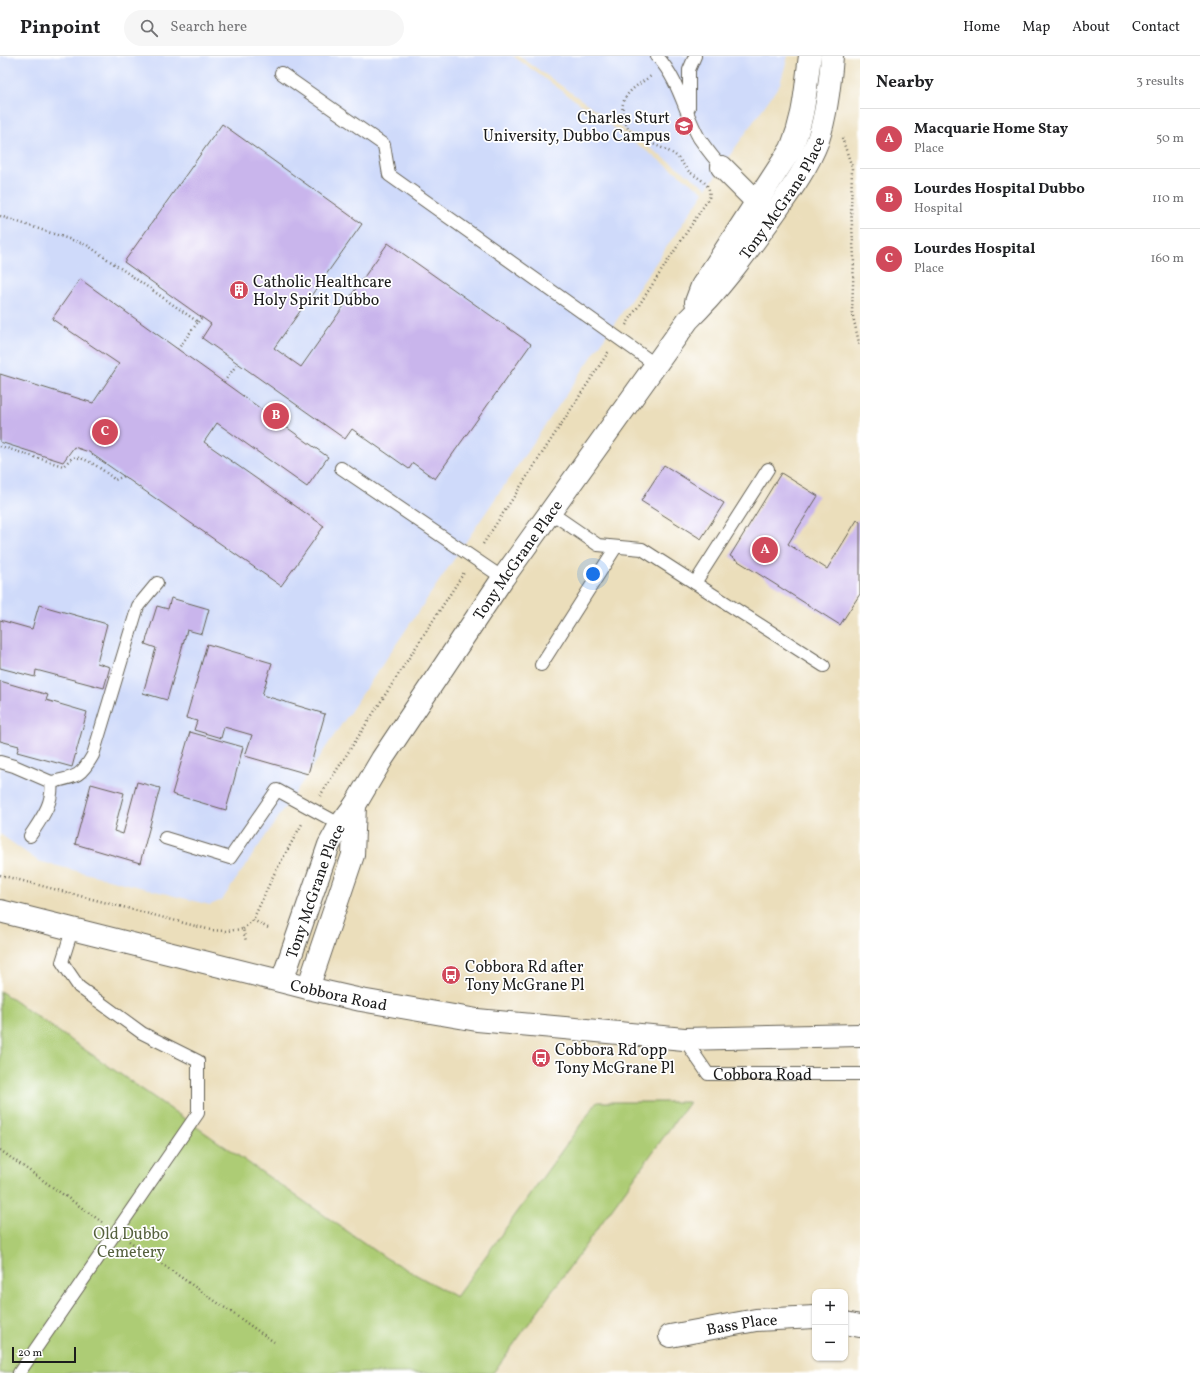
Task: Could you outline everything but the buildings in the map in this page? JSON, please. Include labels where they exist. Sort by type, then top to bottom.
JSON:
[{"type":"street","name":"Tony McGrane Place","points":[[688,320],[702,286],[780,168],[799,131],[805,104],[810,56]]},
{"type":"street","name":"Tony McGrane Place","points":[[308,988],[353,854],[348,828],[355,805],[386,752],[503,578],[688,320],[714,295],[765,226],[799,176],[818,140],[826,107],[832,56]]},
{"type":"street","points":[[722,167],[757,202],[765,226]]},
{"type":"street","name":"Tony McGrane Place","points":[[282,981],[328,846],[348,828]]},
{"type":"street","name":"Cobbora Road","points":[[0,911],[308,988],[361,1000],[477,1020],[684,1038],[860,1035]]},
{"type":"street","name":"Bass Place","points":[[670,1336],[756,1320],[812,1317]]},
{"type":"street","points":[[848,1324],[860,1326]]},
{"type":"lane","points":[[689,114],[689,70],[695,56]]},
{"type":"lane","points":[[661,60],[675,80],[699,137],[711,155],[722,167]]},
{"type":"lane","points":[[281,73],[384,145],[389,175],[656,365]]},
{"type":"lane","points":[[341,468],[503,578]]},
{"type":"lane","points":[[695,583],[768,469]]},
{"type":"lane","points":[[550,512],[598,545],[642,549],[824,666]]},
{"type":"lane","points":[[541,665],[616,547]]},
{"type":"lane","points":[[0,762],[14,766],[51,782],[75,777],[84,770],[93,755],[138,606],[157,583]]},
{"type":"lane","points":[[30,836],[50,802],[53,794],[51,782]]},
{"type":"lane","points":[[165,838],[230,858],[277,790],[348,828]]},
{"type":"lane","points":[[19,1373],[198,1113],[198,1061],[142,1033],[79,986],[62,962],[72,930]]},
{"type":"lane","name":"Cobbora Road","points":[[684,1038],[708,1074],[860,1074]]},
{"type":"path","points":[[0,875],[211,930],[226,931],[243,929],[253,920],[292,840],[473,558],[709,198],[710,192],[706,182],[686,169],[674,154],[634,134],[627,128],[623,113],[623,103],[626,95],[661,60]]},
{"type":"path","points":[[841,134],[852,167],[851,210],[854,258],[852,312],[860,347]]},
{"type":"path","points":[[0,216],[86,245],[198,322]]},
{"type":"path","points":[[178,349],[202,317]]},
{"type":"path","points":[[224,382],[238,363]]},
{"type":"path","points":[[0,446],[63,466],[73,458],[80,458],[102,469],[115,480],[124,476]]},
{"type":"path","points":[[253,920],[270,929]]},
{"type":"path","points":[[243,929],[246,941]]},
{"type":"path","points":[[0,1150],[274,1342]]},
{"type":"shaded area","points":[[0,56],[513,56],[704,192],[222,900],[210,905],[38,861],[0,834]]},
{"type":"shaded area","name":"Charles Sturt University, Dubbo Campus","points":[[519,56],[788,56],[780,84],[707,188]]},
{"type":"green space","name":"Old Dubbo Cemetery","points":[[0,991],[386,1258],[456,1297],[597,1102],[689,1102],[493,1373],[0,1373]]},
{"type":"place","name":"Charles Sturt University, Dubbo Campus","points":[[684,126]]},
{"type":"place","name":"Catholic Healthcare Holy Spirit Dubbo","points":[[239,290]]},
{"type":"place","name":"Lourdes Hospital Dubbo","points":[[276,416]]},
{"type":"place","name":"Lourdes Hospital","points":[[105,432]]},
{"type":"place","name":"Macquarie Home Stay","points":[[765,550]]},
{"type":"place","name":"Cobbora Rd after Tony McGrane Pl","points":[[451,975]]},
{"type":"place","name":"Cobbora Rd opp Tony McGrane Pl","points":[[541,1058]]}]
